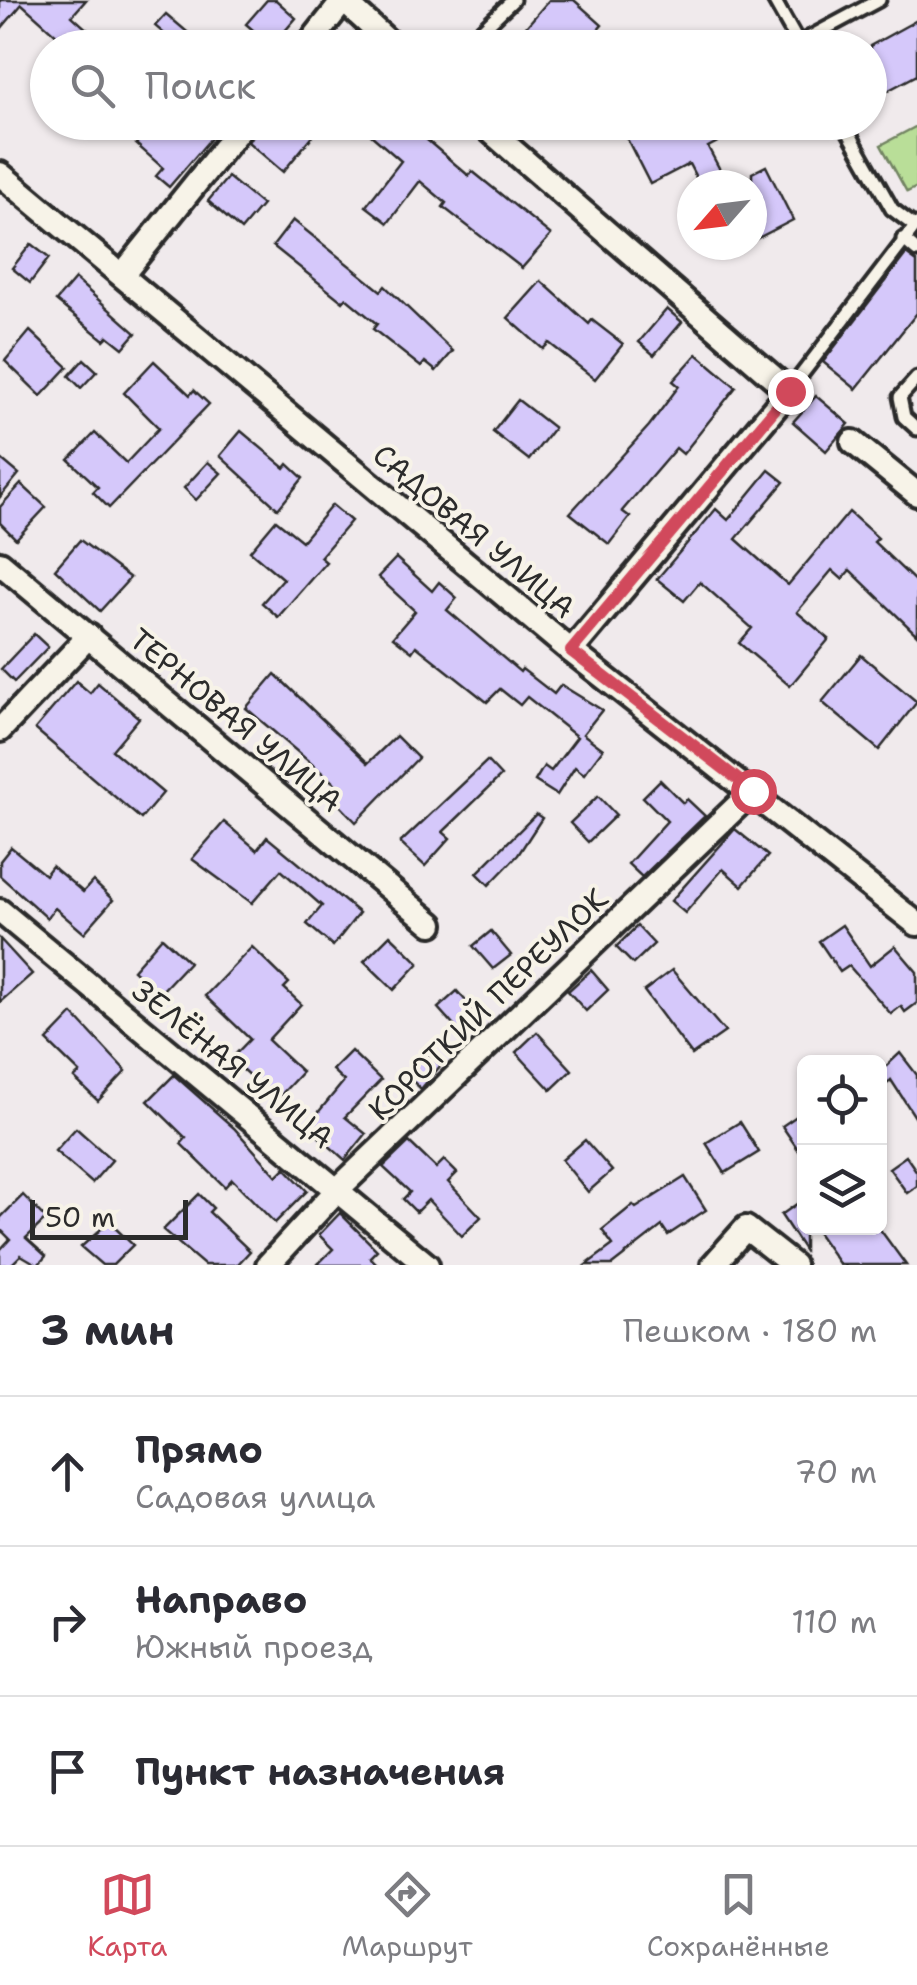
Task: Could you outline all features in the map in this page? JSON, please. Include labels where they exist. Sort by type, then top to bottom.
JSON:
[{"type":"street","points":[[320,30],[344,0],[376,30]]},
{"type":"street","points":[[123,274],[231,140]]},
{"type":"street","points":[[501,140],[790,391],[571,651]]},
{"type":"street","name":"САДОВАЯ УЛИЦА","points":[[0,174],[571,651],[917,924]]},
{"type":"street","points":[[853,442],[917,494]]},
{"type":"street","name":"ТЕРНОВАЯ УЛИЦА","points":[[0,563],[432,924]]},
{"type":"street","points":[[0,730],[90,636]]},
{"type":"street","name":"КОРОТКИЙ ПЕРЕУЛОК","points":[[268,1265],[338,1189],[753,791]]},
{"type":"street","name":"ЗЕЛЁНАЯ УЛИЦА","points":[[0,911],[428,1265]]},
{"type":"street","points":[[713,1265],[746,1228],[793,1265]]},
{"type":"lane","points":[[482,30],[513,0]]},
{"type":"lane","points":[[774,0],[791,30]]},
{"type":"lane","points":[[827,30],[879,0]]},
{"type":"lane","points":[[790,391],[915,225],[892,209],[853,140]]},
{"type":"lane","points":[[902,239],[917,252]]},
{"type":"lane","points":[[917,378],[900,397],[904,417],[917,429]]},
{"type":"green space","points":[[917,126],[917,187],[907,192],[881,145]]},
{"type":"building","points":[[0,0],[86,0],[72,16],[88,30],[51,30],[22,4],[0,30]]},
{"type":"building","points":[[267,0],[276,0],[296,18],[286,30],[253,30],[246,24]]},
{"type":"building","points":[[549,0],[574,0],[602,25],[598,30],[523,30]]},
{"type":"building","points":[[166,14],[185,30],[160,30],[155,26]]},
{"type":"building","points":[[917,20],[917,75],[887,91],[887,37]]},
{"type":"building","points":[[139,140],[209,140],[169,187],[156,176],[163,168],[136,144]]},
{"type":"building","points":[[249,140],[309,140],[283,172]]},
{"type":"building","points":[[377,140],[427,140],[469,176],[472,171],[551,235],[522,268],[443,207],[446,203],[420,181],[388,223],[366,206],[401,161]]},
{"type":"building","points":[[628,140],[721,140],[708,147],[720,170],[692,170],[689,164],[650,184]]},
{"type":"building","points":[[766,166],[793,220],[767,233],[767,170],[758,170]]},
{"type":"building","points":[[228,177],[262,205],[241,230],[208,201]]},
{"type":"building","points":[[293,220],[381,291],[385,286],[453,351],[436,371],[425,362],[421,367],[373,329],[377,324],[346,298],[343,302],[273,246]]},
{"type":"building","points":[[31,244],[49,258],[30,283],[12,268]]},
{"type":"building","points":[[906,254],[917,262],[917,313],[856,389],[823,362]]},
{"type":"building","points":[[75,279],[136,333],[123,348],[108,336],[104,340],[56,301]]},
{"type":"building","points":[[541,281],[589,324],[592,320],[623,344],[595,379],[549,343],[543,349],[508,318]]},
{"type":"building","points":[[667,309],[682,322],[654,355],[639,342]]},
{"type":"building","points":[[30,331],[68,367],[41,396],[5,361]]},
{"type":"building","points":[[697,354],[736,387],[683,454],[676,448],[622,511],[630,517],[609,544],[570,513],[649,426],[679,386],[673,381]]},
{"type":"building","points":[[84,359],[97,371],[81,388],[69,376]]},
{"type":"building","points":[[154,361],[190,395],[194,390],[209,404],[109,508],[93,492],[98,487],[69,460],[95,433],[126,463],[159,428],[124,393]]},
{"type":"building","points":[[816,396],[849,424],[826,451],[793,422]]},
{"type":"building","points":[[518,400],[554,428],[529,460],[493,432]]},
{"type":"building","points":[[241,431],[303,478],[278,509],[220,456]]},
{"type":"building","points":[[0,458],[19,474],[0,497]]},
{"type":"building","points":[[208,462],[221,473],[196,500],[184,488]]},
{"type":"building","points":[[769,470],[784,482],[736,539],[788,585],[849,512],[917,583],[917,635],[850,570],[842,579],[832,570],[797,612],[829,639],[790,686],[739,643],[752,628],[700,582],[684,601],[657,579],[716,509],[728,520]]},
{"type":"building","points":[[21,484],[46,507],[16,539],[0,523],[0,507]]},
{"type":"building","points":[[332,505],[351,521],[320,557],[326,562],[278,617],[262,603],[283,579],[250,551],[276,520],[302,541]]},
{"type":"building","points":[[80,540],[130,578],[100,611],[55,569]]},
{"type":"building","points":[[396,558],[432,591],[439,582],[457,598],[447,610],[520,672],[522,669],[554,694],[561,685],[602,710],[583,734],[603,749],[584,774],[575,767],[557,795],[535,781],[544,766],[551,771],[577,737],[527,697],[520,705],[500,689],[487,702],[416,646],[412,652],[393,637],[415,611],[378,577]]},
{"type":"building","points":[[34,634],[48,647],[14,682],[1,669]]},
{"type":"building","points":[[861,655],[917,702],[879,750],[822,702]]},
{"type":"building","points":[[275,674],[368,763],[396,736],[418,758],[356,822],[331,796],[340,788],[246,708]]},
{"type":"building","points":[[76,681],[90,693],[98,683],[139,718],[112,750],[163,793],[141,819],[35,729]]},
{"type":"building","points":[[487,761],[501,776],[443,832],[450,838],[425,866],[400,843]]},
{"type":"building","points":[[660,780],[683,803],[687,799],[705,816],[642,877],[628,864],[667,821],[643,797]]},
{"type":"building","points":[[598,796],[616,815],[588,842],[570,823]]},
{"type":"building","points":[[536,814],[542,818],[518,855],[489,885],[477,873]]},
{"type":"building","points":[[224,822],[257,850],[267,837],[359,913],[333,946],[307,924],[322,906],[281,870],[252,903],[192,859]]},
{"type":"building","points":[[735,829],[768,856],[742,886],[723,869],[685,913],[671,901]]},
{"type":"building","points":[[11,847],[45,875],[52,866],[83,892],[93,881],[113,900],[84,933],[55,908],[47,918],[0,876],[0,861]]},
{"type":"building","points":[[842,925],[870,966],[895,946],[917,972],[917,1003],[905,1012],[901,1006],[891,1014],[849,966],[840,972],[819,941]]},
{"type":"building","points":[[637,926],[654,944],[633,964],[616,947]]},
{"type":"building","points":[[491,931],[511,955],[493,969],[473,946]]},
{"type":"building","points":[[390,935],[419,963],[394,990],[364,961]]},
{"type":"building","points":[[162,937],[189,962],[159,994],[133,970]]},
{"type":"building","points":[[0,939],[32,974],[0,1002]]},
{"type":"building","points":[[252,947],[289,983],[284,988],[301,1004],[268,1040],[302,1072],[276,1100],[231,1059],[250,1039],[205,996]]},
{"type":"building","points":[[591,970],[608,990],[586,1011],[568,991]]},
{"type":"building","points":[[672,970],[725,1032],[692,1055],[644,991]]},
{"type":"building","points":[[457,991],[481,1018],[462,1035],[438,1008]]},
{"type":"building","points":[[73,1014],[126,1071],[98,1101],[74,1078],[80,1073],[47,1041]]},
{"type":"building","points":[[537,1032],[572,1070],[551,1090],[516,1052]]},
{"type":"building","points":[[351,1051],[381,1080],[345,1117],[366,1134],[345,1160],[307,1126],[344,1081],[332,1070]]},
{"type":"building","points":[[426,1052],[441,1065],[421,1089],[406,1075]]},
{"type":"building","points":[[900,1053],[917,1075],[917,1120],[891,1080],[887,1082],[887,1065]]},
{"type":"building","points":[[174,1075],[234,1128],[277,1176],[285,1168],[307,1191],[275,1223],[232,1179],[225,1187],[181,1144],[186,1138],[148,1101]]},
{"type":"building","points":[[797,1116],[797,1148],[782,1126]]},
{"type":"building","points":[[740,1122],[759,1152],[725,1173],[706,1143]]},
{"type":"building","points":[[76,1128],[112,1160],[92,1183],[55,1151]]},
{"type":"building","points":[[585,1140],[612,1171],[588,1192],[562,1160]]},
{"type":"building","points":[[409,1142],[436,1168],[444,1160],[457,1173],[448,1182],[481,1217],[462,1236],[428,1200],[416,1212],[403,1199],[410,1192],[383,1167]]},
{"type":"building","points":[[906,1156],[917,1172],[917,1186],[907,1193],[889,1168]]},
{"type":"building","points":[[685,1177],[706,1210],[668,1235],[662,1226],[612,1265],[586,1265],[613,1245],[602,1230],[633,1205],[636,1208]]},
{"type":"building","points":[[199,1194],[213,1208],[209,1212],[250,1251],[237,1265],[204,1265],[163,1230]]},
{"type":"building","points":[[23,1195],[46,1219],[26,1238],[46,1256],[38,1265],[21,1255],[11,1265],[0,1265],[0,1250],[10,1239],[0,1229],[0,1218]]},
{"type":"building","points":[[797,1204],[797,1235],[804,1235],[804,1250],[781,1215]]},
{"type":"building","points":[[340,1213],[377,1250],[370,1257],[378,1265],[317,1265],[333,1249],[319,1235]]},
{"type":"building","points":[[109,1222],[133,1245],[113,1265],[102,1265],[81,1247]]},
{"type":"building","points":[[819,1235],[884,1235],[906,1265],[840,1265]]},
{"type":"route","points":[[753,791],[571,651],[790,391]]}]
